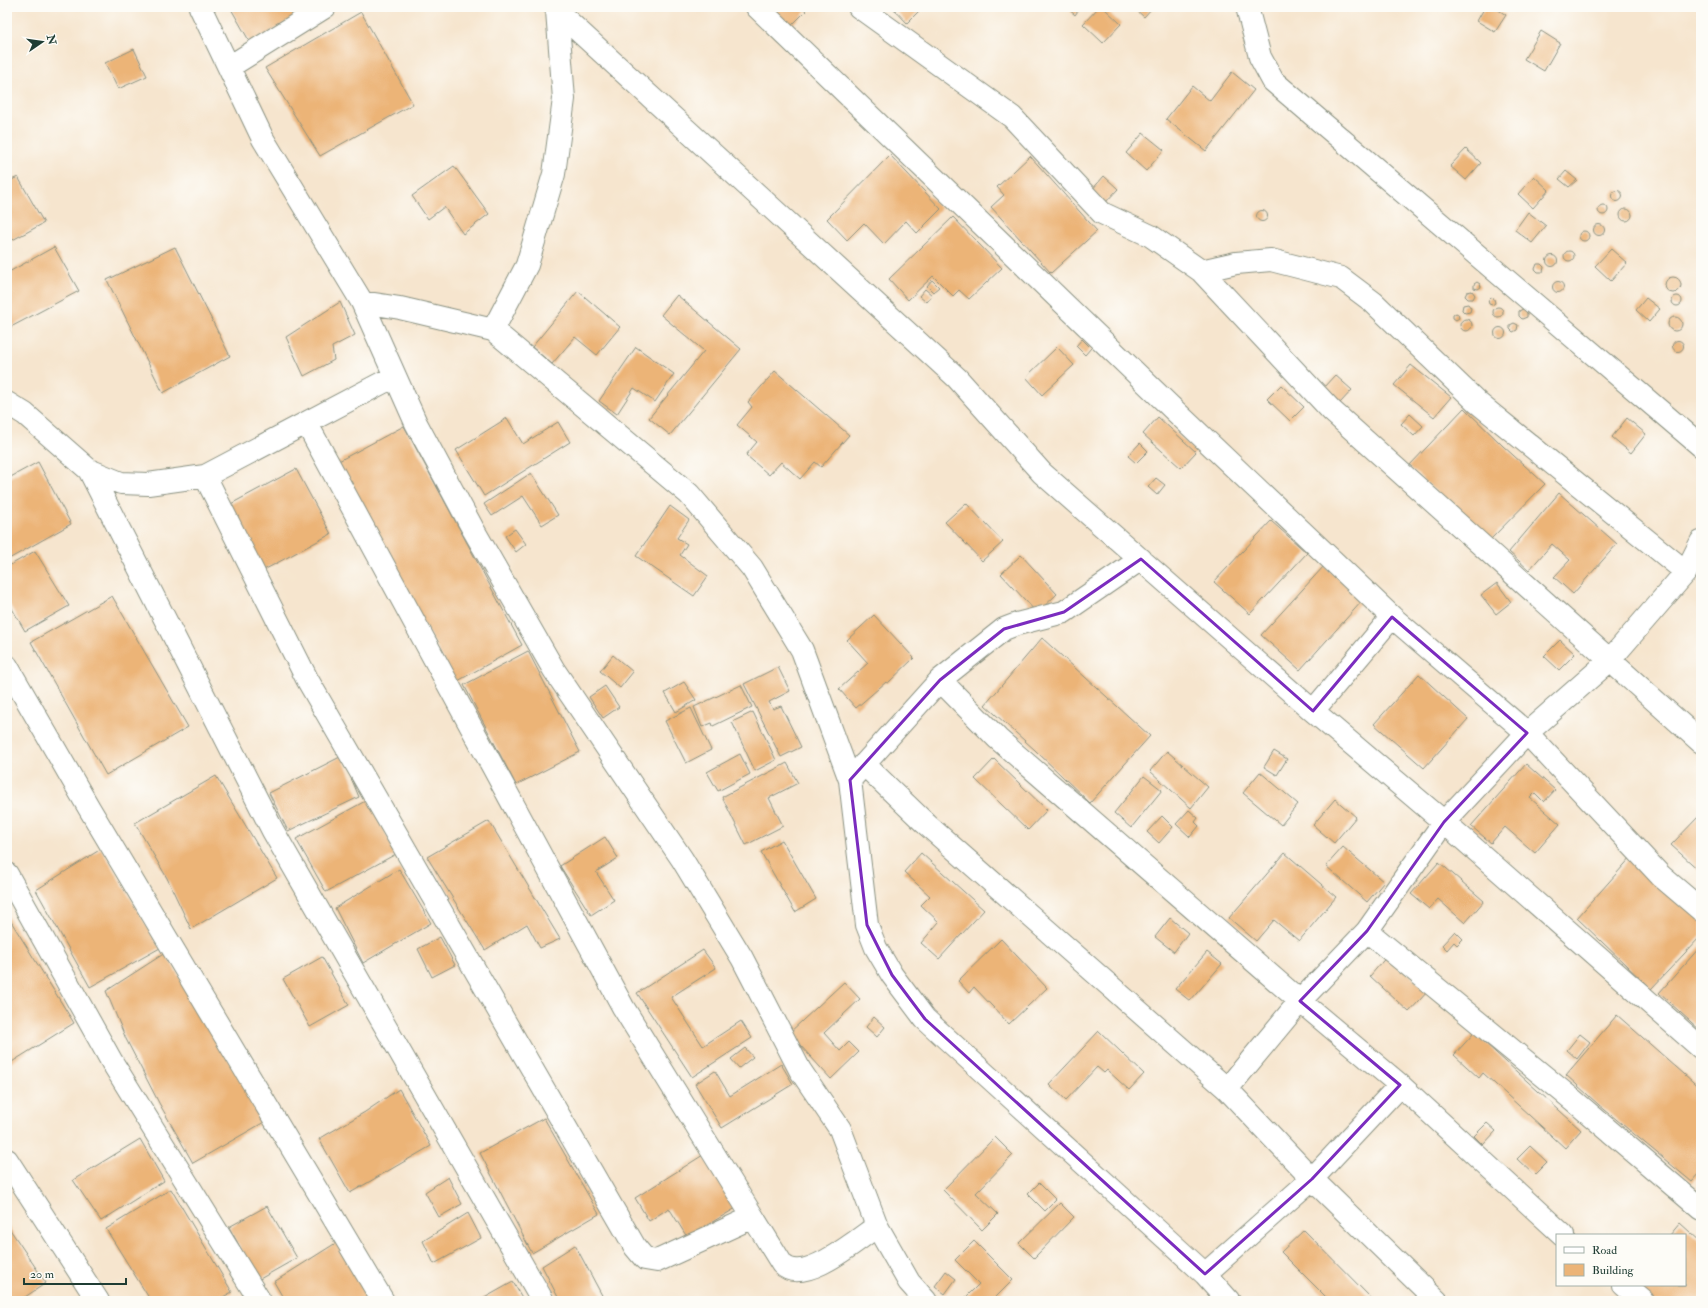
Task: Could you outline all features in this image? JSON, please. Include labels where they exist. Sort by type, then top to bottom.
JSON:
[{"type":"street","points":[[200,7],[263,139],[362,302],[416,423],[473,529],[554,670],[682,859],[742,958],[800,1070],[840,1129],[877,1226],[909,1282],[926,1301]]},
{"type":"street","points":[[229,67],[325,7]]},
{"type":"street","points":[[757,7],[1173,409],[1392,617],[1527,733],[1661,876],[1701,910]]},
{"type":"street","points":[[860,7],[1012,117],[1102,213],[1151,236],[1201,271],[1332,411],[1701,742]]},
{"type":"street","points":[[1247,7],[1260,57],[1273,81],[1701,446]]},
{"type":"street","points":[[493,330],[526,265],[554,174],[564,99],[556,9]]},
{"type":"street","points":[[556,9],[957,378],[1042,473],[1313,711],[1444,822],[1701,1048]]},
{"type":"street","points":[[1201,271],[1236,263],[1271,260],[1341,278],[1373,302],[1478,403],[1686,572]]},
{"type":"street","points":[[362,302],[400,308],[493,330],[689,494],[752,568],[802,650],[850,780],[867,924],[876,948],[892,975],[925,1020],[1205,1274],[1229,1301]]},
{"type":"street","points":[[7,403],[25,414],[89,470],[121,483],[148,484],[205,476],[307,424],[395,376]]},
{"type":"street","points":[[307,424],[623,1007],[782,1264],[787,1269],[806,1270],[832,1257],[877,1226]]},
{"type":"street","points":[[89,470],[273,831],[543,1301]]},
{"type":"street","points":[[205,476],[307,679],[635,1246],[645,1259],[657,1261],[753,1217]]},
{"type":"street","points":[[1227,1089],[1300,1002],[1367,931],[1444,822],[1527,733],[1608,660],[1686,572],[1701,542]]},
{"type":"street","points":[[850,780],[940,680],[1004,629],[1017,624],[1064,612],[1141,559]]},
{"type":"street","points":[[1313,711],[1392,617]]},
{"type":"street","points":[[7,666],[89,808],[383,1301]]},
{"type":"street","points":[[940,680],[998,739],[1300,1002],[1400,1085],[1562,1234]]},
{"type":"street","points":[[864,764],[925,823],[1227,1089],[1312,1179],[1437,1301]]},
{"type":"street","points":[[7,874],[112,1062],[260,1301]]},
{"type":"street","points":[[1367,931],[1573,1100],[1701,1209]]},
{"type":"street","points":[[1205,1274],[1312,1179],[1400,1085]]},
{"type":"street","points":[[7,1160],[98,1301]]},
{"type":"street","points":[[1624,1286],[1642,1301]]},
{"type":"highlighted area","points":[[1141,559],[1313,711],[1392,617],[1527,733],[1444,822],[1367,931],[1300,1001],[1400,1085],[1312,1179],[1205,1274],[925,1019],[892,975],[867,925],[850,780],[940,680],[1004,629],[1064,612]]},
{"type":"building","points":[[230,7],[312,7],[251,44]]},
{"type":"building","points":[[771,7],[802,7],[806,11],[790,27]]},
{"type":"building","points":[[892,7],[923,7],[907,23]]},
{"type":"building","points":[[1066,7],[1081,7],[1075,15]]},
{"type":"building","points":[[1099,7],[1103,7],[1121,24],[1103,43],[1083,24]]},
{"type":"building","points":[[1133,7],[1153,7],[1144,17]]},
{"type":"building","points":[[1485,7],[1494,7],[1506,15],[1495,32],[1477,21]]},
{"type":"building","points":[[361,12],[413,104],[320,156],[265,68]]},
{"type":"building","points":[[1541,31],[1560,43],[1544,71],[1524,59]]},
{"type":"building","points":[[134,49],[147,76],[118,89],[105,63]]},
{"type":"building","points":[[1232,72],[1254,90],[1206,151],[1166,119],[1192,86],[1210,101]]},
{"type":"building","points":[[1143,133],[1164,150],[1146,171],[1126,153]]},
{"type":"building","points":[[1466,149],[1481,163],[1466,180],[1450,166]]},
{"type":"building","points":[[890,155],[941,209],[917,233],[906,221],[884,244],[864,223],[847,240],[827,219]]},
{"type":"building","points":[[1030,156],[1097,231],[1051,273],[991,207],[1004,195],[997,187]]},
{"type":"building","points":[[454,166],[489,214],[463,234],[444,207],[428,219],[412,196]]},
{"type":"building","points":[[1566,171],[1577,180],[1569,187],[1559,179]]},
{"type":"building","points":[[1104,176],[1118,189],[1104,204],[1091,191]]},
{"type":"building","points":[[1534,176],[1549,190],[1533,208],[1518,194]]},
{"type":"building","points":[[18,177],[44,223],[7,243],[7,182]]},
{"type":"building","points":[[1617,190],[1621,192],[1623,196],[1621,200],[1617,202],[1613,200],[1611,196],[1613,192]]},
{"type":"building","points":[[1601,205],[1605,205],[1607,206],[1607,214],[1601,215],[1598,212],[1598,208]]},
{"type":"building","points":[[1624,209],[1628,209],[1632,215],[1628,221],[1624,221],[1620,217],[1620,213]]},
{"type":"building","points":[[1260,211],[1264,211],[1266,212],[1266,220],[1260,221],[1257,218],[1257,214]]},
{"type":"building","points":[[1528,212],[1546,226],[1532,243],[1515,230]]},
{"type":"building","points":[[953,217],[1002,268],[969,299],[959,290],[953,296],[933,276],[908,300],[889,279]]},
{"type":"building","points":[[1599,224],[1603,226],[1605,230],[1603,234],[1599,236],[1595,234],[1593,230],[1595,226]]},
{"type":"building","points":[[1582,231],[1586,231],[1588,232],[1588,240],[1582,241],[1579,238],[1579,234]]},
{"type":"building","points":[[54,247],[79,291],[7,329],[7,273]]},
{"type":"building","points":[[175,247],[230,356],[163,393],[107,280]]},
{"type":"building","points":[[1611,249],[1627,263],[1611,281],[1595,266]]},
{"type":"building","points":[[1567,251],[1571,251],[1573,252],[1573,260],[1567,261],[1564,258],[1564,254]]},
{"type":"building","points":[[1550,256],[1554,256],[1556,257],[1556,265],[1550,266],[1547,263],[1547,259]]},
{"type":"building","points":[[1537,264],[1541,264],[1544,267],[1543,272],[1538,272],[1535,269]]},
{"type":"building","points":[[1673,277],[1679,279],[1681,285],[1679,291],[1673,293],[1667,291],[1665,285],[1667,279]]},
{"type":"building","points":[[932,280],[939,287],[933,292],[927,286]]},
{"type":"building","points":[[1558,281],[1562,283],[1564,287],[1562,291],[1558,293],[1554,291],[1552,287],[1554,283]]},
{"type":"building","points":[[1477,282],[1481,287],[1478,289],[1474,288],[1474,284]]},
{"type":"building","points":[[925,289],[932,295],[926,302],[919,296]]},
{"type":"building","points":[[578,291],[620,327],[597,355],[575,337],[552,364],[532,347]]},
{"type":"building","points":[[1472,291],[1475,295],[1473,299],[1468,299],[1465,296],[1467,292]]},
{"type":"building","points":[[677,295],[741,349],[670,435],[649,418],[704,351],[661,315]]},
{"type":"building","points":[[1675,296],[1679,296],[1682,301],[1679,306],[1675,306],[1672,303],[1672,299]]},
{"type":"building","points":[[1490,298],[1494,299],[1495,303],[1492,305],[1489,304],[1488,300]]},
{"type":"building","points":[[1646,298],[1660,309],[1649,322],[1636,310]]},
{"type":"building","points":[[340,302],[355,335],[332,347],[334,360],[304,376],[286,337]]},
{"type":"building","points":[[1468,304],[1471,308],[1470,312],[1465,313],[1462,310],[1463,305]]},
{"type":"building","points":[[1496,307],[1500,307],[1502,308],[1502,316],[1496,317],[1493,314],[1493,310]]},
{"type":"building","points":[[1523,309],[1527,312],[1527,317],[1522,319],[1519,316],[1519,311]]},
{"type":"building","points":[[1456,313],[1458,314],[1459,318],[1456,320],[1453,318],[1453,315]]},
{"type":"building","points":[[1672,317],[1678,317],[1682,321],[1682,327],[1678,331],[1672,331],[1668,327],[1668,321]]},
{"type":"building","points":[[1466,319],[1470,321],[1472,325],[1470,329],[1466,331],[1462,329],[1460,325],[1462,321]]},
{"type":"building","points":[[1514,323],[1518,325],[1517,330],[1513,332],[1510,329],[1510,325]]},
{"type":"building","points":[[1498,328],[1502,328],[1504,329],[1504,337],[1498,338],[1495,335],[1495,331]]},
{"type":"building","points":[[1082,339],[1091,348],[1085,355],[1076,346]]},
{"type":"building","points":[[1678,340],[1682,342],[1684,346],[1682,350],[1678,352],[1674,350],[1672,346],[1674,342]]},
{"type":"building","points":[[636,347],[674,374],[655,402],[634,388],[617,414],[599,401]]},
{"type":"building","points":[[1057,347],[1074,365],[1042,395],[1026,377]]},
{"type":"building","points":[[1411,365],[1451,397],[1434,417],[1394,385]]},
{"type":"building","points":[[775,371],[849,435],[821,467],[815,462],[800,479],[781,462],[769,475],[746,455],[757,442],[737,425],[752,407],[748,402]]},
{"type":"building","points":[[1335,375],[1352,390],[1340,403],[1323,388]]},
{"type":"building","points":[[1281,385],[1304,407],[1290,421],[1267,399]]},
{"type":"building","points":[[1464,408],[1545,484],[1489,541],[1409,466]]},
{"type":"building","points":[[1410,414],[1423,426],[1414,436],[1401,424]]},
{"type":"building","points":[[1158,417],[1196,452],[1181,468],[1143,434]]},
{"type":"building","points":[[507,418],[523,444],[558,422],[570,442],[484,496],[456,450]]},
{"type":"building","points":[[1627,418],[1646,434],[1631,453],[1612,437]]},
{"type":"building","points":[[404,426],[522,645],[456,682],[335,463]]},
{"type":"building","points":[[1140,443],[1148,451],[1136,463],[1128,456]]},
{"type":"building","points":[[38,462],[71,524],[7,560],[7,479]]},
{"type":"building","points":[[296,469],[331,534],[262,571],[227,506]]},
{"type":"building","points":[[531,473],[558,515],[542,525],[523,496],[492,516],[484,504]]},
{"type":"building","points":[[1156,478],[1165,485],[1157,495],[1148,487]]},
{"type":"building","points":[[1559,493],[1617,544],[1573,594],[1554,577],[1570,560],[1552,544],[1529,570],[1509,552]]},
{"type":"building","points":[[966,503],[1003,542],[982,561],[945,522]]},
{"type":"building","points":[[670,506],[689,520],[677,538],[687,544],[680,555],[708,576],[694,596],[636,556]]},
{"type":"building","points":[[1271,521],[1307,553],[1250,614],[1214,582]]},
{"type":"building","points":[[515,529],[526,544],[516,552],[505,536]]},
{"type":"building","points":[[35,551],[69,606],[25,631],[7,600],[7,567]]},
{"type":"building","points":[[1021,555],[1057,594],[1037,613],[1001,574]]},
{"type":"building","points":[[1324,566],[1363,600],[1300,670],[1261,635]]},
{"type":"building","points":[[1497,583],[1511,602],[1496,614],[1481,595]]},
{"type":"building","points":[[112,596],[188,727],[106,775],[31,642]]},
{"type":"building","points":[[874,615],[914,658],[888,683],[886,682],[856,708],[839,689],[868,663],[847,640]]},
{"type":"building","points":[[1042,638],[1150,736],[1090,803],[1035,750],[985,705]]},
{"type":"building","points":[[1560,640],[1575,654],[1559,670],[1544,656]]},
{"type":"building","points":[[528,651],[580,752],[516,785],[464,685]]},
{"type":"building","points":[[613,655],[633,672],[620,688],[600,671]]},
{"type":"building","points":[[778,667],[790,691],[769,702],[773,709],[781,706],[801,747],[781,757],[744,684]]},
{"type":"building","points":[[1419,674],[1468,719],[1424,768],[1374,724]]},
{"type":"building","points":[[684,682],[696,700],[676,712],[665,693]]},
{"type":"building","points":[[741,685],[752,707],[713,726],[712,723],[702,727],[694,707]]},
{"type":"building","points":[[605,686],[619,707],[603,718],[589,697]]},
{"type":"building","points":[[691,708],[711,750],[686,763],[665,721]]},
{"type":"building","points":[[753,712],[776,760],[755,771],[732,722]]},
{"type":"building","points":[[1167,751],[1208,787],[1191,808],[1150,771]]},
{"type":"building","points":[[1274,751],[1287,759],[1277,775],[1264,767]]},
{"type":"building","points":[[740,754],[750,774],[718,791],[707,772]]},
{"type":"building","points":[[342,756],[359,797],[288,831],[269,793]]},
{"type":"building","points":[[994,759],[1047,810],[1028,830],[975,779]]},
{"type":"building","points":[[787,763],[798,783],[769,798],[783,826],[746,845],[722,797]]},
{"type":"building","points":[[1526,764],[1555,790],[1544,802],[1535,793],[1530,798],[1560,824],[1535,853],[1505,827],[1491,843],[1471,826]]},
{"type":"building","points":[[1260,772],[1298,804],[1281,825],[1243,793]]},
{"type":"building","points":[[216,776],[277,878],[191,929],[167,878],[135,823]]},
{"type":"building","points":[[1144,776],[1162,790],[1131,828],[1114,813]]},
{"type":"building","points":[[369,799],[396,854],[326,892],[296,839]]},
{"type":"building","points":[[1335,799],[1356,817],[1334,843],[1313,825]]},
{"type":"building","points":[[1189,810],[1198,818],[1195,822],[1199,826],[1190,837],[1176,824]]},
{"type":"building","points":[[1701,814],[1701,872],[1671,845]]},
{"type":"building","points":[[1162,816],[1173,827],[1159,843],[1147,832]]},
{"type":"building","points":[[489,821],[560,939],[540,948],[527,924],[485,950],[427,857]]},
{"type":"building","points":[[605,837],[618,858],[596,872],[614,900],[591,915],[560,866]]},
{"type":"building","points":[[782,840],[816,899],[795,912],[761,852]]},
{"type":"building","points":[[1343,847],[1384,882],[1367,902],[1326,866]]},
{"type":"building","points":[[101,849],[160,948],[90,987],[36,890]]},
{"type":"building","points":[[921,853],[984,910],[939,959],[921,943],[939,922],[921,905],[930,896],[904,872]]},
{"type":"building","points":[[1285,853],[1336,897],[1299,941],[1274,920],[1256,941],[1229,918]]},
{"type":"building","points":[[1632,856],[1701,920],[1701,936],[1651,989],[1577,918]]},
{"type":"building","points":[[1439,862],[1484,901],[1465,923],[1438,899],[1429,909],[1411,894]]},
{"type":"building","points":[[399,869],[431,923],[363,963],[335,908]]},
{"type":"building","points":[[7,915],[74,1023],[7,1065]]},
{"type":"building","points":[[1170,918],[1188,933],[1174,952],[1155,937]]},
{"type":"building","points":[[1455,931],[1463,939],[1457,945],[1454,942],[1447,950],[1442,945]]},
{"type":"building","points":[[440,937],[455,965],[432,977],[418,949]]},
{"type":"building","points":[[1001,939],[1047,988],[1009,1024],[974,987],[969,993],[958,981]]},
{"type":"building","points":[[1701,946],[1701,1031],[1659,993]]},
{"type":"building","points":[[703,950],[716,968],[671,997],[703,1046],[741,1021],[752,1038],[692,1077],[637,993]]},
{"type":"building","points":[[1207,952],[1222,964],[1190,1001],[1175,989]]},
{"type":"building","points":[[165,953],[266,1121],[193,1163],[159,1103],[126,1039],[106,991]]},
{"type":"building","points":[[1388,955],[1428,991],[1409,1012],[1370,976]]},
{"type":"building","points":[[322,957],[349,1005],[310,1027],[283,979]]},
{"type":"building","points":[[844,982],[860,999],[824,1033],[840,1051],[849,1042],[859,1052],[831,1079],[789,1033]]},
{"type":"building","points":[[1617,1015],[1701,1089],[1701,1172],[1692,1182],[1599,1105],[1566,1075]]},
{"type":"building","points":[[874,1017],[885,1027],[877,1037],[866,1027]]},
{"type":"building","points":[[1099,1031],[1144,1074],[1129,1090],[1107,1070],[1104,1073],[1097,1067],[1066,1100],[1049,1084]]},
{"type":"building","points":[[1474,1033],[1581,1130],[1565,1148],[1483,1073],[1479,1078],[1454,1055]]},
{"type":"building","points":[[1580,1034],[1590,1042],[1577,1059],[1567,1050]]},
{"type":"building","points":[[745,1048],[753,1057],[739,1068],[731,1059]]},
{"type":"building","points":[[781,1064],[793,1084],[722,1128],[695,1084],[715,1071],[730,1096]]},
{"type":"building","points":[[399,1089],[431,1146],[350,1193],[319,1139],[365,1112]]},
{"type":"building","points":[[544,1118],[599,1214],[532,1253],[480,1153]]},
{"type":"building","points":[[1487,1123],[1496,1131],[1483,1145],[1474,1136]]},
{"type":"building","points":[[995,1137],[1013,1155],[976,1193],[998,1214],[982,1230],[943,1190]]},
{"type":"building","points":[[140,1139],[164,1181],[101,1221],[73,1180]]},
{"type":"building","points":[[1530,1146],[1547,1162],[1534,1175],[1517,1159]]},
{"type":"building","points":[[703,1155],[736,1208],[687,1237],[669,1208],[649,1221],[635,1198]]},
{"type":"building","points":[[448,1177],[462,1204],[439,1217],[425,1192]]},
{"type":"building","points":[[1039,1183],[1056,1200],[1045,1211],[1028,1194]]},
{"type":"building","points":[[171,1189],[232,1292],[216,1301],[151,1301],[106,1229]]},
{"type":"building","points":[[1060,1203],[1074,1217],[1034,1258],[1019,1243]]},
{"type":"building","points":[[267,1206],[297,1258],[258,1280],[229,1227]]},
{"type":"building","points":[[468,1213],[481,1238],[434,1264],[423,1241]]},
{"type":"building","points":[[1680,1223],[1701,1242],[1701,1301],[1650,1301],[1634,1286],[1686,1286],[1686,1234],[1671,1234]]},
{"type":"building","points":[[7,1225],[46,1283],[19,1301],[7,1301]]},
{"type":"building","points":[[1304,1230],[1374,1301],[1330,1301],[1281,1252]]},
{"type":"building","points":[[339,1241],[375,1301],[285,1301],[274,1282]]},
{"type":"building","points":[[974,1241],[1013,1280],[992,1301],[962,1301],[979,1284],[955,1260]]},
{"type":"building","points":[[575,1245],[605,1301],[560,1301],[542,1266]]},
{"type":"building","points":[[946,1271],[956,1279],[945,1294],[935,1286]]},
{"type":"building","points":[[513,1282],[524,1301],[479,1301]]}]
